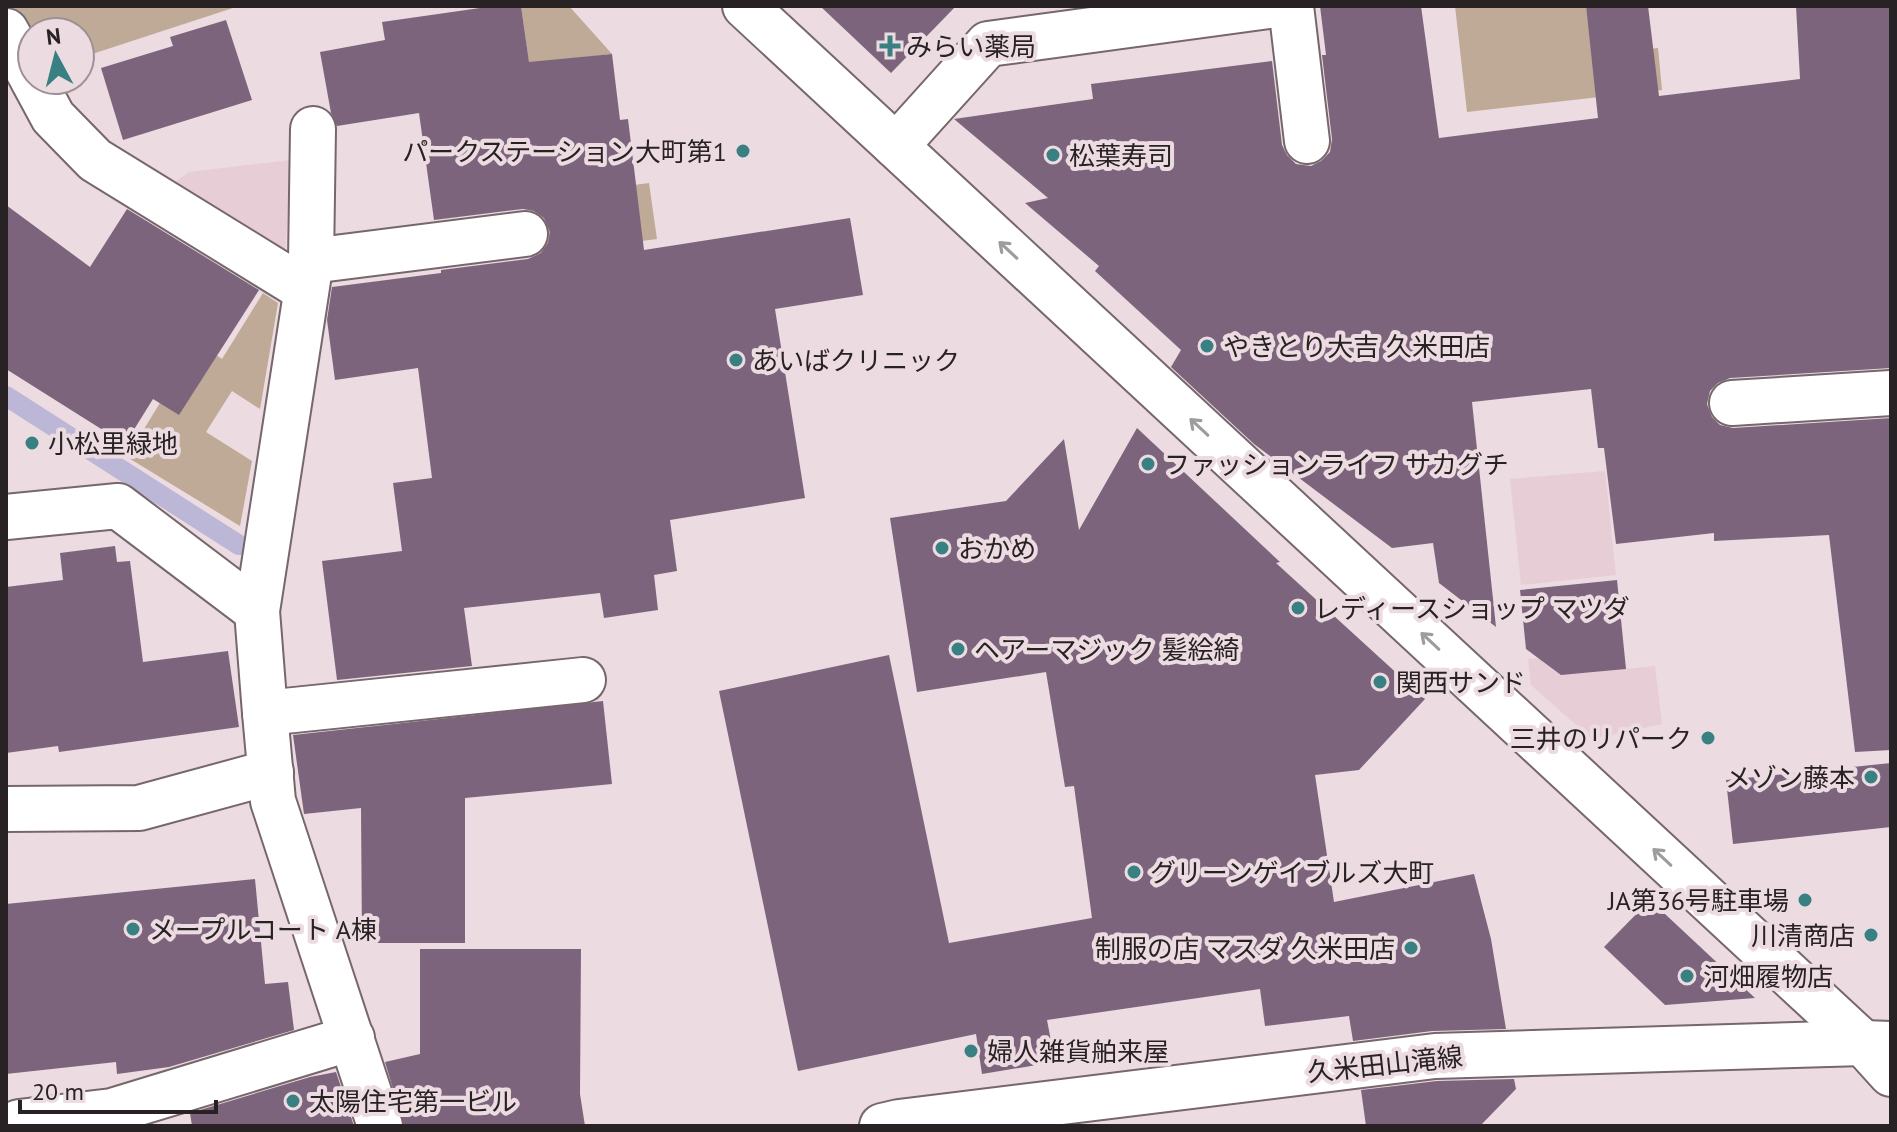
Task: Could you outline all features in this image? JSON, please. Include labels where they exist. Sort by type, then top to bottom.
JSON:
[{"type":"street","points":[[745,6],[1882,1054]]},
{"type":"street","points":[[896,146],[988,44],[1014,23],[1269,6]]},
{"type":"street","points":[[1291,6],[1307,141]]},
{"type":"street","points":[[6,31],[16,49]]},
{"type":"street","points":[[41,96],[53,117],[95,160],[308,275],[525,234]]},
{"type":"street","points":[[313,129],[308,275],[257,611],[273,801],[380,1126]]},
{"type":"street","points":[[1732,403],[1891,393]]},
{"type":"street","points":[[6,517],[118,506],[257,611]]},
{"type":"street","points":[[265,713],[583,680]]},
{"type":"street","points":[[6,809],[139,808],[271,772]]},
{"type":"street","points":[[19,1122],[112,1111],[352,1038]]},
{"type":"street","name":"久米田山滝線","points":[[882,1126],[1435,1056],[1882,1054]]},
{"type":"shaded area","points":[[11,6],[239,6],[96,53],[96,16],[16,16]]},
{"type":"shaded area","points":[[521,6],[569,6],[612,54],[529,63]]},
{"type":"shaded area","points":[[1455,6],[1586,6],[1592,56],[1658,48],[1662,90],[1467,112]]},
{"type":"shaded area","points":[[291,160],[285,255],[172,184],[189,172]]},
{"type":"shaded area","points":[[649,183],[657,239],[535,255],[529,211],[605,200],[605,189]]},
{"type":"shaded area","points":[[263,293],[278,303],[260,409],[232,391],[206,432],[252,461],[240,526],[127,457],[197,342],[222,359]]},
{"type":"shaded area","points":[[1605,471],[1616,575],[1521,585],[1510,479]]},
{"type":"shaded area","points":[[1582,654],[1585,673],[1655,666],[1662,724],[1592,739],[1531,685],[1528,659]]},
{"type":"building","points":[[494,6],[521,6],[529,62],[612,54],[620,120],[628,119],[644,250],[850,218],[863,295],[775,309],[805,498],[670,520],[677,571],[654,575],[658,610],[604,618],[600,593],[464,608],[472,666],[337,680],[322,561],[402,551],[393,483],[432,478],[418,368],[335,380],[327,320],[332,287],[528,259],[541,253],[548,243],[550,232],[544,218],[534,211],[523,209],[434,220],[419,113],[337,126],[331,113],[320,52],[385,40],[382,22]]},
{"type":"building","name":"みらい薬局","points":[[820,6],[956,6],[891,73]]},
{"type":"building","points":[[1320,6],[1421,6],[1439,138],[1598,118],[1586,6],[1648,6],[1659,96],[1800,79],[1796,6],[1891,6],[1891,368],[1730,378],[1710,391],[1707,404],[1712,417],[1720,425],[1733,428],[1891,418],[1891,750],[1855,752],[1829,535],[1714,541],[1714,533],[1616,544],[1604,448],[1598,448],[1591,389],[1472,402],[1496,627],[1439,583],[1433,543],[1392,548],[1254,444],[1171,367],[1181,350],[1095,271],[1099,266],[1025,203],[1048,198],[954,119],[1093,99],[1091,84],[1272,61],[1282,145],[1296,164],[1311,166],[1330,152],[1332,139],[1322,55],[1326,55]]},
{"type":"building","points":[[226,20],[252,100],[123,140],[101,68],[173,46],[170,37]]},
{"type":"building","points":[[6,205],[90,267],[127,209],[259,290],[179,415],[153,399],[125,444],[6,369]]},
{"type":"building","points":[[1137,428],[1280,562],[1276,563],[1425,699],[1359,770],[1315,775],[1334,902],[1474,874],[1491,939],[1506,1029],[1432,1031],[1353,1041],[1349,1016],[1265,1026],[1260,989],[1047,1020],[1055,1062],[982,1074],[976,1034],[798,1071],[719,691],[889,655],[949,943],[1092,918],[1074,786],[1065,787],[1046,672],[917,692],[890,518],[1006,501],[1064,439],[1079,530]]},
{"type":"building","points":[[115,546],[117,562],[130,561],[143,662],[228,651],[239,727],[59,752],[58,746],[6,753],[6,587],[63,580],[60,553]]},
{"type":"building","points":[[1617,580],[1626,669],[1561,675],[1526,649],[1520,590]]},
{"type":"building","points":[[603,701],[612,784],[465,798],[465,943],[362,943],[361,808],[304,814],[293,735]]},
{"type":"building","points":[[1891,763],[1891,827],[1733,844],[1726,780]]},
{"type":"building","points":[[255,879],[265,984],[288,982],[294,1030],[169,1067],[117,1074],[116,1062],[6,1074],[6,904]]},
{"type":"building","points":[[1650,900],[1755,998],[1665,1005],[1604,947]]},
{"type":"building","points":[[420,949],[581,949],[580,1094],[585,1126],[404,1126],[385,1062],[420,1054]]},
{"type":"building","points":[[336,1072],[354,1126],[192,1126],[190,1113]]},
{"type":"building","points":[[1514,1079],[1516,1089],[1480,1126],[1366,1126],[1361,1090],[1437,1081]]},
{"type":"waterway","points":[[6,396],[239,545]]},
{"type":"place","name":"みらい薬局","points":[[890,46]]},
{"type":"place","name":"パークステーション大町第1","points":[[743,151]]},
{"type":"place","name":"松葉寿司","points":[[1053,155]]},
{"type":"place","name":"やきとり大吉 久米田店","points":[[1207,346]]},
{"type":"place","name":"あいばクリニック","points":[[736,360]]},
{"type":"place","name":"小松里緑地","points":[[32,443]]},
{"type":"place","name":"ファッションライフ サカグチ","points":[[1148,464]]},
{"type":"place","name":"おかめ","points":[[942,548]]},
{"type":"place","name":"レディースショップ マツダ","points":[[1298,608]]},
{"type":"place","name":"ヘアーマジック 髪絵綺","points":[[958,649]]},
{"type":"place","name":"関西サンド","points":[[1380,682]]},
{"type":"place","name":"三井のリパーク","points":[[1708,738]]},
{"type":"place","name":"メゾン藤本","points":[[1871,777]]},
{"type":"place","name":"グリーンゲイブルズ大町","points":[[1134,872]]},
{"type":"place","name":"JA第36号駐車場","points":[[1805,900]]},
{"type":"place","name":"メープルコート A棟","points":[[133,929]]},
{"type":"place","name":"川清商店","points":[[1871,935]]},
{"type":"place","name":"制服の店 マスダ 久米田店","points":[[1411,948]]},
{"type":"place","name":"河畑履物店","points":[[1687,976]]},
{"type":"place","name":"婦人雑貨舶来屋","points":[[971,1051]]},
{"type":"place","name":"太陽住宅第一ビル","points":[[293,1101]]}]
